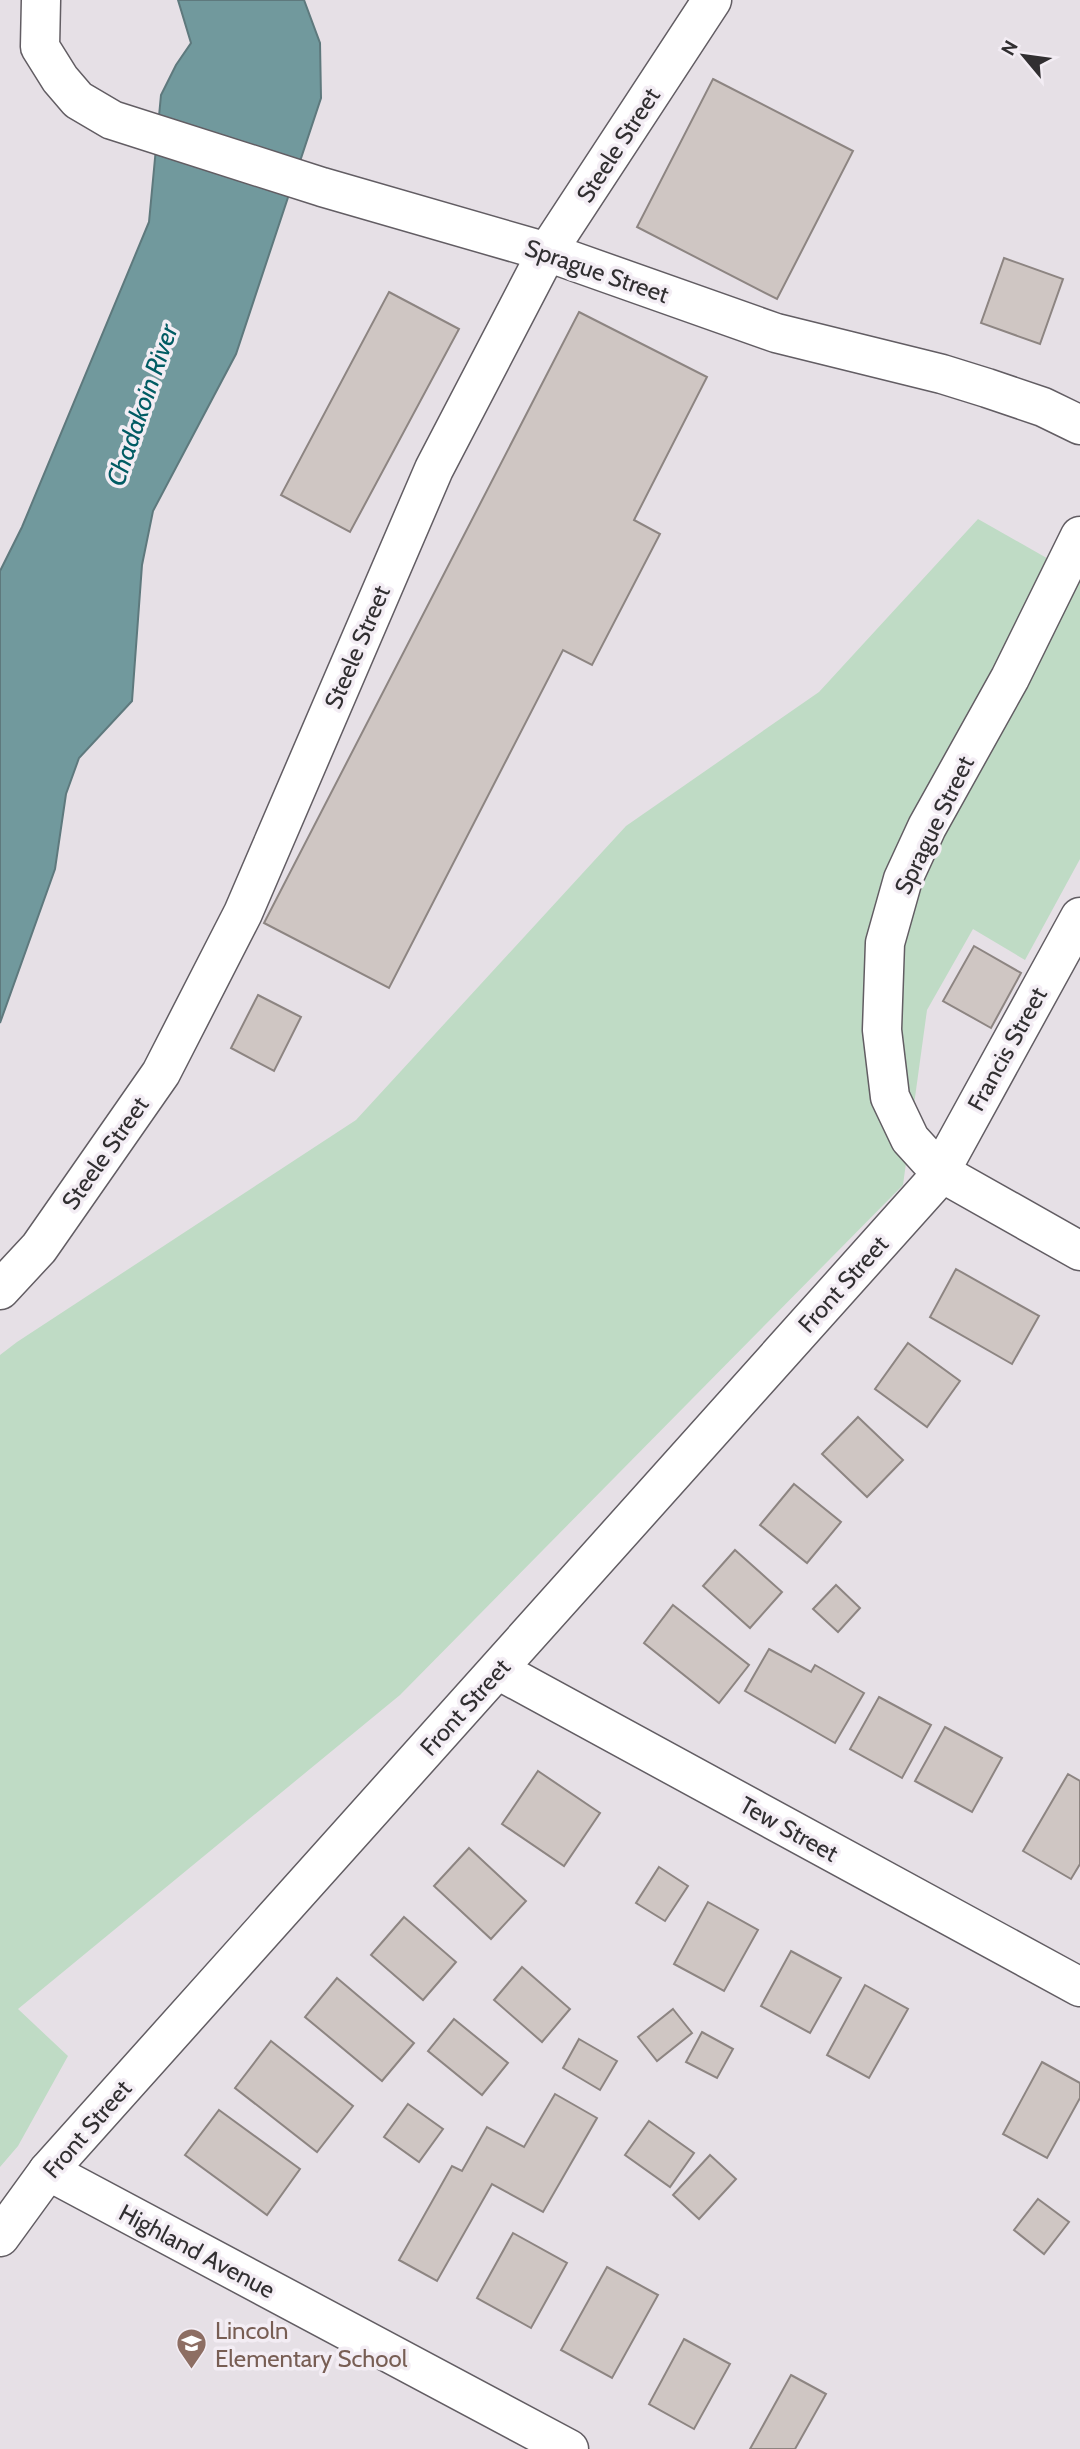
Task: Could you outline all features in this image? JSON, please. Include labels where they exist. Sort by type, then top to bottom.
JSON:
[{"type":"street","name":"Sprague Street","points":[[41,0],[40,47],[60,79],[78,100],[112,120],[322,187],[547,252],[776,333],[942,374],[1043,407],[1080,425]]},
{"type":"street","name":"Steele Street","points":[[0,1290],[39,1248],[161,1073],[243,913],[434,469],[547,252],[712,0]]},
{"type":"street","name":"Sprague Street","points":[[1080,536],[1010,678],[927,827],[903,879],[885,943],[882,1030],[890,1097],[910,1139],[937,1176],[1080,1251]]},
{"type":"street","name":"Francis Street","points":[[937,1176],[1080,917]]},
{"type":"street","name":"Front Street","points":[[0,2237],[48,2171],[937,1176]]},
{"type":"street","name":"Tew Street","points":[[498,1670],[1080,1987]]},
{"type":"street","name":"Highland Avenue","points":[[48,2171],[569,2449]]},
{"type":"green space","points":[[978,519],[1080,577],[1080,859],[1025,960],[973,929],[927,1010],[903,1185],[400,1695],[18,2009],[68,2056],[18,2146],[0,2167],[0,1355],[356,1120],[626,826],[819,692]]},
{"type":"water","name":"Chadakoin River","points":[[178,0],[304,0],[320,43],[321,98],[236,354],[153,511],[142,565],[132,701],[79,758],[66,794],[55,869],[0,1023],[0,571],[22,527],[149,222],[161,95],[191,43]]},
{"type":"building","points":[[713,79],[853,151],[777,299],[637,227]]},
{"type":"building","points":[[1004,258],[1063,279],[1040,344],[981,323]]},
{"type":"building","points":[[389,292],[459,329],[350,532],[281,495]]},
{"type":"building","points":[[579,312],[707,377],[634,520],[660,534],[592,665],[563,650],[389,988],[264,923]]},
{"type":"building","points":[[974,946],[1021,973],[991,1028],[943,1001]]},
{"type":"building","points":[[258,995],[301,1017],[274,1071],[231,1048]]},
{"type":"building","points":[[956,1269],[1039,1316],[1012,1364],[930,1317]]},
{"type":"building","points":[[908,1343],[960,1381],[927,1427],[875,1389]]},
{"type":"building","points":[[858,1417],[903,1460],[867,1497],[822,1454]]},
{"type":"building","points":[[794,1484],[841,1522],[807,1563],[760,1525]]},
{"type":"building","points":[[735,1550],[782,1592],[750,1628],[703,1586]]},
{"type":"building","points":[[836,1585],[860,1608],[838,1632],[813,1609]]},
{"type":"building","points":[[673,1605],[749,1665],[719,1703],[644,1643]]},
{"type":"building","points":[[769,1649],[811,1672],[815,1665],[864,1693],[835,1743],[745,1691]]},
{"type":"building","points":[[879,1697],[931,1725],[902,1778],[850,1749]]},
{"type":"building","points":[[945,1727],[1002,1758],[972,1812],[915,1781]]},
{"type":"building","points":[[538,1771],[600,1813],[564,1866],[502,1824]]},
{"type":"building","points":[[1068,1774],[1080,1781],[1080,1864],[1071,1879],[1023,1851]]},
{"type":"building","points":[[469,1848],[526,1901],[491,1939],[434,1886]]},
{"type":"building","points":[[659,1867],[688,1886],[665,1921],[636,1903]]},
{"type":"building","points":[[708,1902],[758,1930],[724,1991],[674,1964]]},
{"type":"building","points":[[404,1917],[456,1962],[423,2000],[371,1955]]},
{"type":"building","points":[[791,1951],[841,1978],[810,2033],[761,2006]]},
{"type":"building","points":[[522,1967],[570,2009],[542,2042],[494,2000]]},
{"type":"building","points":[[337,1978],[414,2043],[382,2081],[305,2017]]},
{"type":"building","points":[[865,1985],[908,2009],[869,2078],[827,2055]]},
{"type":"building","points":[[673,2009],[692,2033],[657,2061],[638,2037]]},
{"type":"building","points":[[454,2019],[508,2063],[482,2095],[428,2051]]},
{"type":"building","points":[[702,2032],[733,2049],[717,2078],[686,2062]]},
{"type":"building","points":[[579,2039],[617,2061],[600,2090],[563,2068]]},
{"type":"building","points":[[271,2041],[353,2106],[317,2152],[235,2088]]},
{"type":"building","points":[[1042,2062],[1080,2083],[1080,2098],[1047,2158],[1003,2134]]},
{"type":"building","points":[[555,2094],[597,2118],[543,2212],[492,2184],[437,2281],[399,2260],[452,2166],[462,2171],[487,2127],[524,2147]]},
{"type":"building","points":[[408,2104],[443,2129],[419,2162],[384,2137]]},
{"type":"building","points":[[219,2110],[300,2169],[267,2215],[185,2155]]},
{"type":"building","points":[[649,2121],[694,2153],[670,2187],[625,2155]]},
{"type":"building","points":[[710,2155],[736,2179],[699,2219],[673,2195]]},
{"type":"building","points":[[1038,2199],[1069,2222],[1044,2254],[1014,2230]]},
{"type":"building","points":[[513,2233],[567,2263],[531,2328],[477,2298]]},
{"type":"building","points":[[607,2267],[658,2295],[612,2378],[561,2350]]},
{"type":"building","points":[[684,2339],[730,2364],[694,2429],[649,2404]]},
{"type":"building","points":[[791,2375],[826,2394],[795,2449],[750,2449]]},
{"type":"place","name":"Lincoln Elementary School","points":[[192,2371]]}]
